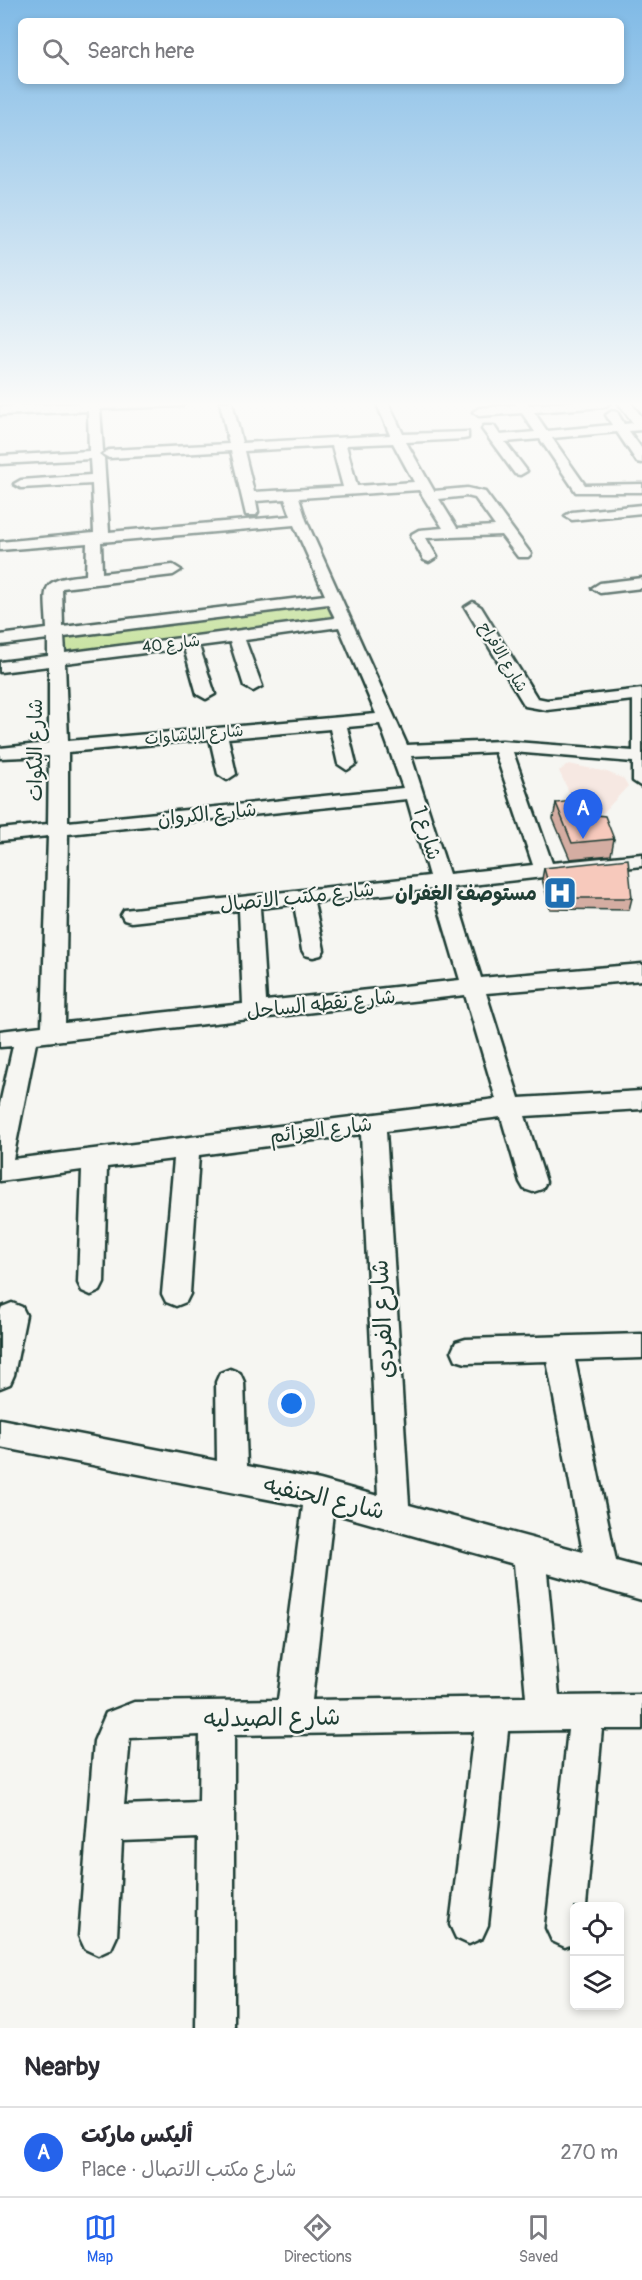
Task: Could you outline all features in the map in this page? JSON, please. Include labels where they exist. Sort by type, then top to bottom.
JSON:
[{"type":"street","points":[[94,579],[98,538],[98,497]]},
{"type":"street","points":[[253,497],[248,497],[254,525]]},
{"type":"street","name":"شارع 1","points":[[292,497],[299,520],[332,599],[387,718],[400,752],[533,1182]]},
{"type":"street","points":[[429,497],[452,532]]},
{"type":"street","points":[[480,497],[523,554]]},
{"type":"street","points":[[572,516],[642,509]]},
{"type":"street","points":[[0,546],[299,520]]},
{"type":"street","points":[[429,557],[418,535],[505,530]]},
{"type":"street","name":"شارع البكوات","points":[[53,1034],[57,829],[57,659],[54,588],[64,582],[173,570]]},
{"type":"street","points":[[117,576],[120,596]]},
{"type":"street","points":[[600,588],[642,583]]},
{"type":"street","name":"شارع 40","points":[[0,640],[332,599]]},
{"type":"street","name":"شارع الافراح","points":[[473,607],[531,702],[543,705],[642,696]]},
{"type":"street","name":"شارع 40","points":[[0,667],[342,622]]},
{"type":"street","points":[[236,636],[254,686]]},
{"type":"street","points":[[190,642],[206,694]]},
{"type":"street","points":[[642,696],[642,781]]},
{"type":"street","name":"شارع الباشاوات","points":[[0,753],[387,718]]},
{"type":"street","points":[[337,722],[347,764]]},
{"type":"street","points":[[218,733],[227,774]]},
{"type":"street","points":[[400,752],[502,746],[641,757]]},
{"type":"street","points":[[502,746],[545,871]]},
{"type":"street","name":"شارع الكروان","points":[[0,835],[414,793]]},
{"type":"street","name":"شارع مكتب الاتصال","points":[[131,915],[642,860]]},
{"type":"street","points":[[303,897],[313,950]]},
{"type":"street","points":[[249,903],[255,1011]]},
{"type":"street","name":"شارع نقطه الساحل","points":[[0,1040],[473,986],[642,972]]},
{"type":"street","points":[[0,1162],[26,1036]]},
{"type":"street","name":"شارع العزائم","points":[[0,1171],[510,1106],[642,1100]]},
{"type":"street","name":"شارع الفردي","points":[[373,1124],[394,1514]]},
{"type":"street","points":[[176,1294],[187,1148]]},
{"type":"street","points":[[91,1283],[96,1159]]},
{"type":"street","points":[[0,1375],[12,1315]]},
{"type":"street","points":[[466,1351],[642,1346]]},
{"type":"street","points":[[559,1348],[603,1575]]},
{"type":"street","points":[[230,1382],[232,1477]]},
{"type":"street","name":"شارع الحنفيه","points":[[0,1433],[320,1495],[642,1584]]},
{"type":"street","points":[[293,1718],[320,1495]]},
{"type":"street","points":[[529,1554],[544,1714]]},
{"type":"street","name":"شارع الصيدليه","points":[[98,1936],[111,1741],[118,1725],[134,1719],[217,1720],[642,1712]]},
{"type":"street","points":[[565,1928],[587,1713]]},
{"type":"street","points":[[469,1925],[493,1714]]},
{"type":"street","points":[[215,2028],[217,1720]]},
{"type":"street","points":[[105,1824],[216,1820]]},
{"type":"shaded area","points":[[569,764],[607,772],[624,779],[628,786],[603,813],[578,811],[559,771]]},
{"type":"green space","points":[[325,602],[334,621],[65,656],[64,635]]},
{"type":"building","points":[[580,800],[587,814],[605,816],[614,839],[572,843],[556,803]]},
{"type":"building","points":[[628,859],[632,898],[552,898],[544,868]]},
{"type":"place","name":"أليكس ماركت","points":[[583,839]]},
{"type":"place","name":"مستوصف الغفران","points":[[560,893]]}]
